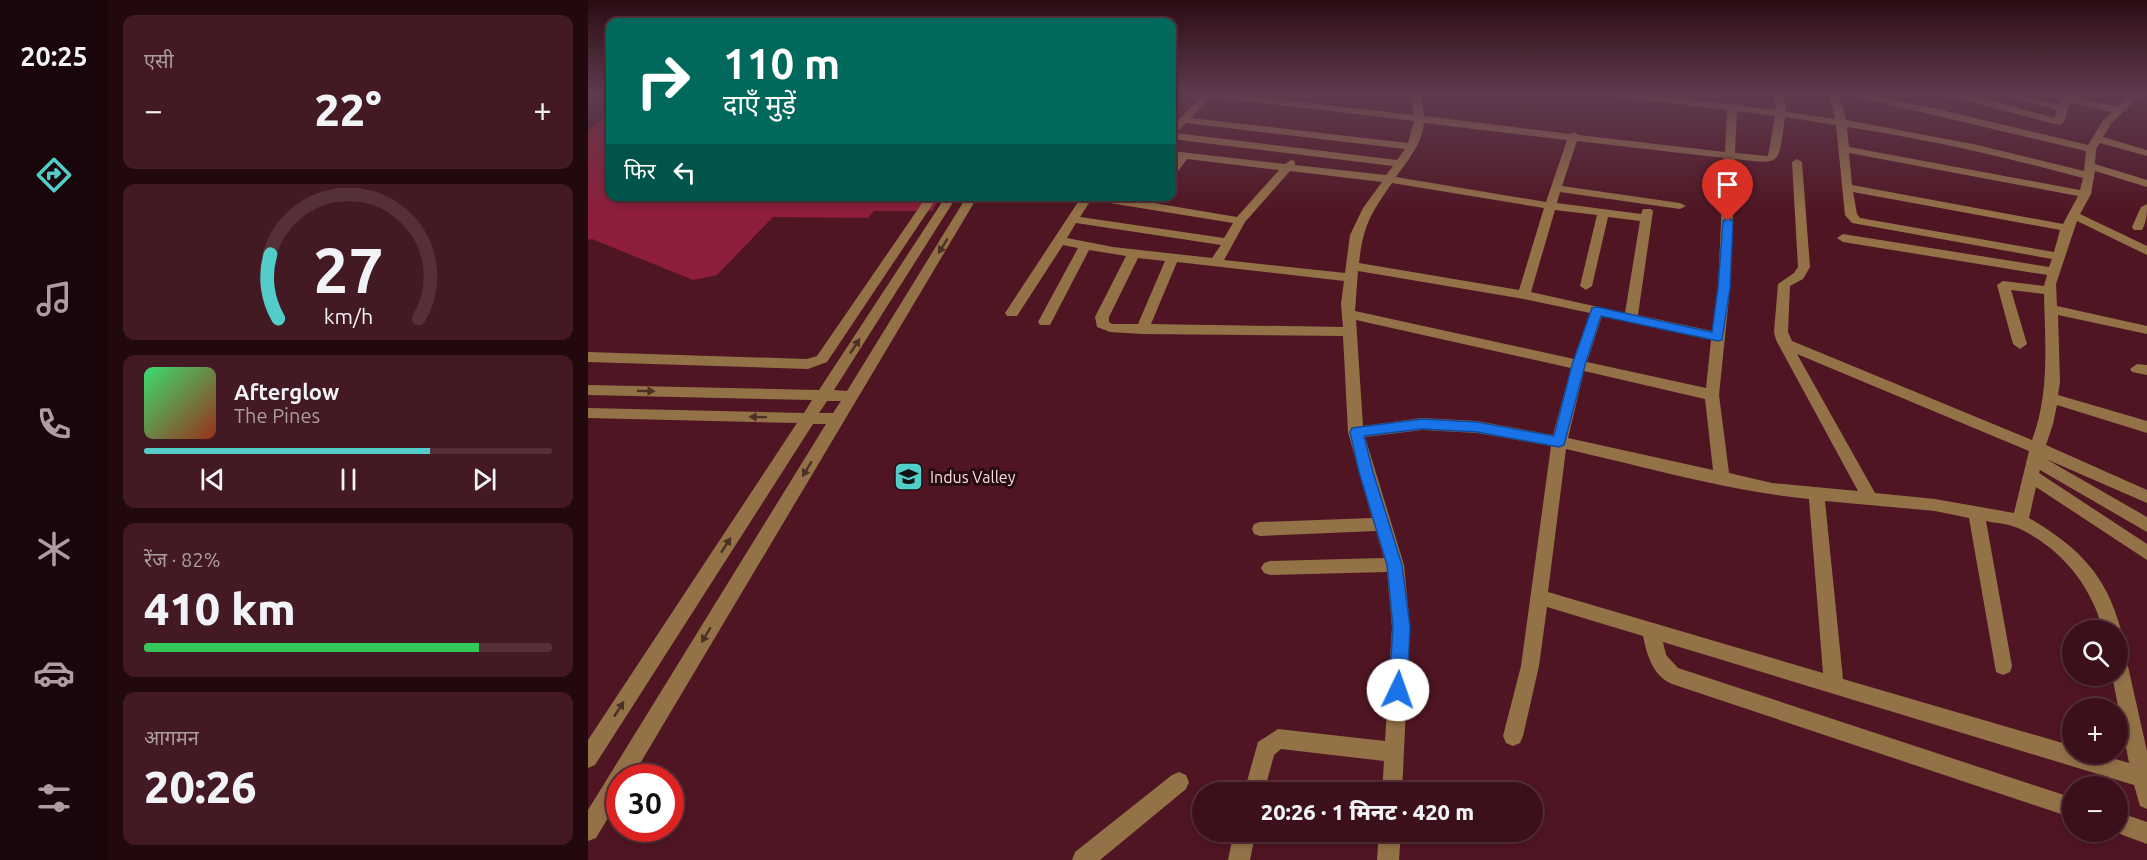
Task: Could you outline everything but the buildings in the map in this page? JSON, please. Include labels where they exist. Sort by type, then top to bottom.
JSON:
[{"type":"street","points":[[1302,134],[1412,147]]},
{"type":"street","points":[[1392,782],[1401,627],[1395,565],[1356,432],[1349,314],[1356,235],[1369,208],[1412,147],[1417,134]]},
{"type":"street","points":[[1566,134],[1773,158],[1777,134]]},
{"type":"street","points":[[1722,479],[1712,395],[1724,288],[1731,134]]},
{"type":"street","points":[[1842,134],[1851,215],[1856,221],[2058,256]]},
{"type":"street","points":[[1913,134],[1965,143],[2147,184]]},
{"type":"street","points":[[2045,134],[2147,153]]},
{"type":"street","points":[[2020,521],[2034,461],[2046,424],[2053,382],[2049,309],[2053,272],[2070,221],[2085,194],[2093,144],[2100,134]]},
{"type":"street","points":[[1176,135],[1400,164]]},
{"type":"street","points":[[1524,295],[1574,135]]},
{"type":"street","points":[[1844,149],[2085,194]]},
{"type":"street","points":[[1216,263],[1240,221],[1302,152]]},
{"type":"street","points":[[1176,154],[1389,179],[1551,206],[1646,218]]},
{"type":"street","points":[[1176,166],[1184,155]]},
{"type":"street","points":[[1797,162],[1804,267],[1803,273],[1789,279],[1784,284],[1782,338],[1870,498]]},
{"type":"street","points":[[1847,187],[2070,221],[2147,251]]},
{"type":"street","points":[[1556,188],[1680,206]]},
{"type":"street","points":[[588,357],[807,364],[822,359],[930,201]]},
{"type":"street","points":[[588,758],[949,201]]},
{"type":"street","points":[[628,764],[970,201]]},
{"type":"street","points":[[1012,313],[1085,201]]},
{"type":"street","points":[[1118,201],[1240,221]]},
{"type":"street","points":[[1631,318],[1648,202]]},
{"type":"street","points":[[2138,227],[2147,207]]},
{"type":"street","points":[[1586,286],[1603,213]]},
{"type":"street","points":[[1072,219],[1228,242]]},
{"type":"street","points":[[1843,238],[2053,272]]},
{"type":"street","points":[[1058,240],[1172,258],[1351,272],[1524,295],[1718,337]]},
{"type":"street","points":[[1045,322],[1086,245]]},
{"type":"street","points":[[1134,253],[1102,317],[1102,324],[1120,330],[1350,332]]},
{"type":"street","points":[[1142,330],[1172,258]]},
{"type":"street","points":[[2020,344],[2003,285],[2050,291]]},
{"type":"street","points":[[2049,309],[2147,330]]},
{"type":"street","points":[[1513,736],[1530,666],[1559,442],[1578,365],[1597,311]]},
{"type":"street","points":[[1349,314],[1712,395]]},
{"type":"street","points":[[1782,338],[1787,344],[2034,461],[2147,525]]},
{"type":"street","points":[[588,390],[852,396]]},
{"type":"street","points":[[2049,397],[2147,427]]},
{"type":"street","points":[[588,413],[838,419]]},
{"type":"street","points":[[1356,432],[1422,424],[1477,427],[1559,442],[1772,489],[1870,498],[2020,521],[2050,538],[2075,558],[2097,588],[2108,620]]},
{"type":"street","points":[[2034,461],[2147,497]]},
{"type":"street","points":[[2034,461],[2147,553]]},
{"type":"street","points":[[1816,493],[1834,685]]},
{"type":"street","points":[[1976,513],[2002,666]]},
{"type":"street","points":[[1260,529],[1382,524]]},
{"type":"street","points":[[1270,568],[1395,565]]},
{"type":"street","points":[[1539,597],[2142,777]]},
{"type":"street","points":[[1651,630],[1656,656],[1662,668],[1672,675],[2062,804]]},
{"type":"street","points":[[2123,686],[2147,799]]},
{"type":"street","points":[[1256,782],[1264,749],[1278,739],[1394,752]]},
{"type":"street","points":[[1083,860],[1179,782]]},
{"type":"street","points":[[588,830],[606,800]]},
{"type":"street","points":[[2128,826],[2147,833]]},
{"type":"street","points":[[1239,860],[1243,842]]},
{"type":"street","points":[[1388,860],[1389,842]]},
{"type":"shaded area","points":[[588,134],[606,134],[606,201],[938,201],[932,211],[874,211],[868,218],[773,217],[717,275],[693,280],[592,239],[588,240]]},
{"type":"place","name":"Indus Valley","points":[[909,477]]},
{"type":"route","points":[[1398,690],[1401,627],[1395,565],[1356,432],[1422,424],[1477,427],[1559,442],[1578,365],[1597,311],[1718,337],[1728,221]]}]
